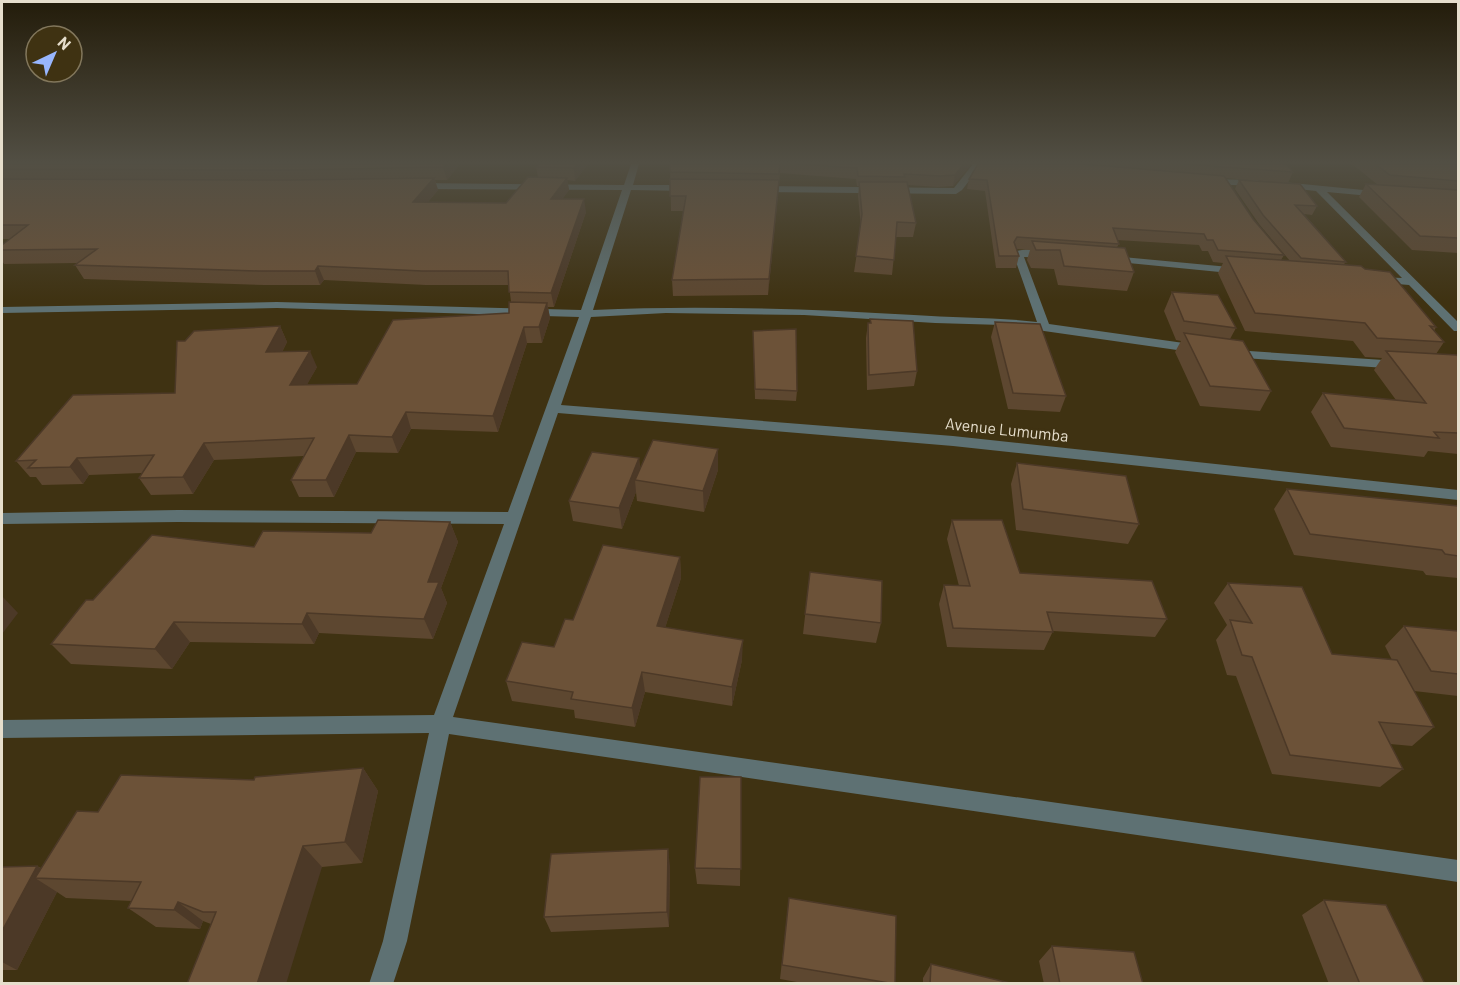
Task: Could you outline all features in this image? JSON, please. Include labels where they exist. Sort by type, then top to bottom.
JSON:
[{"type":"street","points":[[381,984],[395,941],[441,724],[586,314],[619,210]]},
{"type":"street","points":[[1340,210],[1458,328]]},
{"type":"street","points":[[1044,326],[1018,253],[1064,256]]},
{"type":"street","points":[[1098,258],[1257,272]]},
{"type":"street","points":[[1364,279],[1412,282]]},
{"type":"street","points":[[2,310],[277,305],[586,314],[666,310],[804,312],[935,320],[1002,321],[1251,357],[1412,365]]},
{"type":"street","name":"Avenue Lumumba","points":[[551,408],[953,441],[1458,495]]},
{"type":"street","points":[[2,518],[178,516],[513,518]]},
{"type":"street","points":[[2,729],[441,724],[1458,871]]},
{"type":"building","points":[[2,210],[580,210],[551,293],[509,292],[508,271],[422,271],[318,266],[315,271],[258,271],[75,265],[97,249],[2,250],[2,245],[28,225],[2,225]]},
{"type":"building","points":[[684,210],[776,210],[769,279],[672,280]]},
{"type":"building","points":[[862,210],[913,210],[916,223],[897,222],[894,260],[856,256]]},
{"type":"building","points":[[992,210],[1247,210],[1284,255],[1218,250],[1213,240],[1207,240],[1204,234],[1113,228],[1119,244],[1017,237],[1014,242],[1019,256],[999,256]]},
{"type":"building","points":[[1260,210],[1299,210],[1346,262],[1301,258]]},
{"type":"building","points":[[1393,210],[1458,210],[1458,238],[1420,236]]},
{"type":"building","points":[[1032,241],[1125,248],[1134,272],[1064,266],[1060,250],[1036,250]]},
{"type":"building","points":[[1226,256],[1361,266],[1365,269],[1390,272],[1436,327],[1430,326],[1444,342],[1377,338],[1365,323],[1255,313]]},
{"type":"building","points":[[1172,292],[1218,295],[1236,328],[1184,321]]},
{"type":"building","points":[[509,302],[547,303],[539,327],[524,327],[493,416],[406,412],[392,437],[349,435],[326,480],[291,480],[314,438],[204,443],[183,477],[139,478],[154,455],[77,458],[70,467],[28,468],[36,460],[16,461],[73,395],[175,393],[177,341],[185,341],[194,331],[280,326],[266,352],[310,351],[290,385],[357,384],[393,320],[509,313]]},
{"type":"building","points":[[870,319],[913,321],[917,371],[869,375],[868,323],[871,323]]},
{"type":"building","points":[[995,322],[1040,324],[1066,396],[1013,393]]},
{"type":"building","points":[[796,329],[797,391],[755,389],[753,331]]},
{"type":"building","points":[[1184,333],[1243,341],[1271,391],[1210,386]]},
{"type":"building","points":[[1386,351],[1457,355],[1458,433],[1434,432],[1439,438],[1344,428],[1323,393],[1426,403]]},
{"type":"building","points":[[653,440],[718,449],[703,491],[635,480]]},
{"type":"building","points":[[592,452],[639,458],[619,508],[569,501]]},
{"type":"building","points":[[1017,463],[1126,476],[1139,524],[1023,509]]},
{"type":"building","points":[[1287,489],[1458,506],[1458,556],[1445,554],[1442,550],[1310,534]]},
{"type":"building","points":[[378,520],[450,522],[428,582],[439,582],[424,619],[307,613],[302,624],[174,622],[155,649],[51,644],[86,600],[93,600],[152,535],[254,547],[263,531],[371,533]]},
{"type":"building","points":[[952,520],[1002,520],[1020,573],[1152,581],[1167,619],[1047,612],[1053,632],[953,628],[944,585],[970,586]]},
{"type":"building","points":[[603,545],[680,557],[657,626],[743,640],[732,687],[642,672],[632,708],[571,699],[573,692],[506,681],[522,642],[554,647],[565,619],[573,620]]},
{"type":"building","points":[[810,572],[882,581],[881,623],[805,614]]},
{"type":"building","points":[[1228,583],[1302,587],[1332,654],[1397,660],[1434,727],[1379,722],[1403,769],[1290,755],[1252,657],[1242,655],[1230,620],[1252,623]]},
{"type":"building","points":[[1404,626],[1458,631],[1458,674],[1431,671]]},
{"type":"building","points":[[363,768],[345,842],[303,846],[257,984],[187,984],[216,912],[203,912],[178,902],[174,910],[128,908],[141,882],[35,878],[77,811],[98,812],[121,775],[254,780],[255,777]]},
{"type":"building","points":[[700,777],[741,777],[741,869],[695,868]]},
{"type":"building","points":[[668,849],[667,912],[544,917],[551,854]]},
{"type":"building","points":[[37,866],[2,931],[2,867]]},
{"type":"building","points":[[789,898],[896,916],[895,984],[782,965]]},
{"type":"building","points":[[1324,900],[1386,905],[1425,984],[1360,984]]},
{"type":"building","points":[[1052,946],[1134,952],[1143,984],[1060,984]]},
{"type":"building","points":[[931,964],[1014,984],[930,984]]}]
